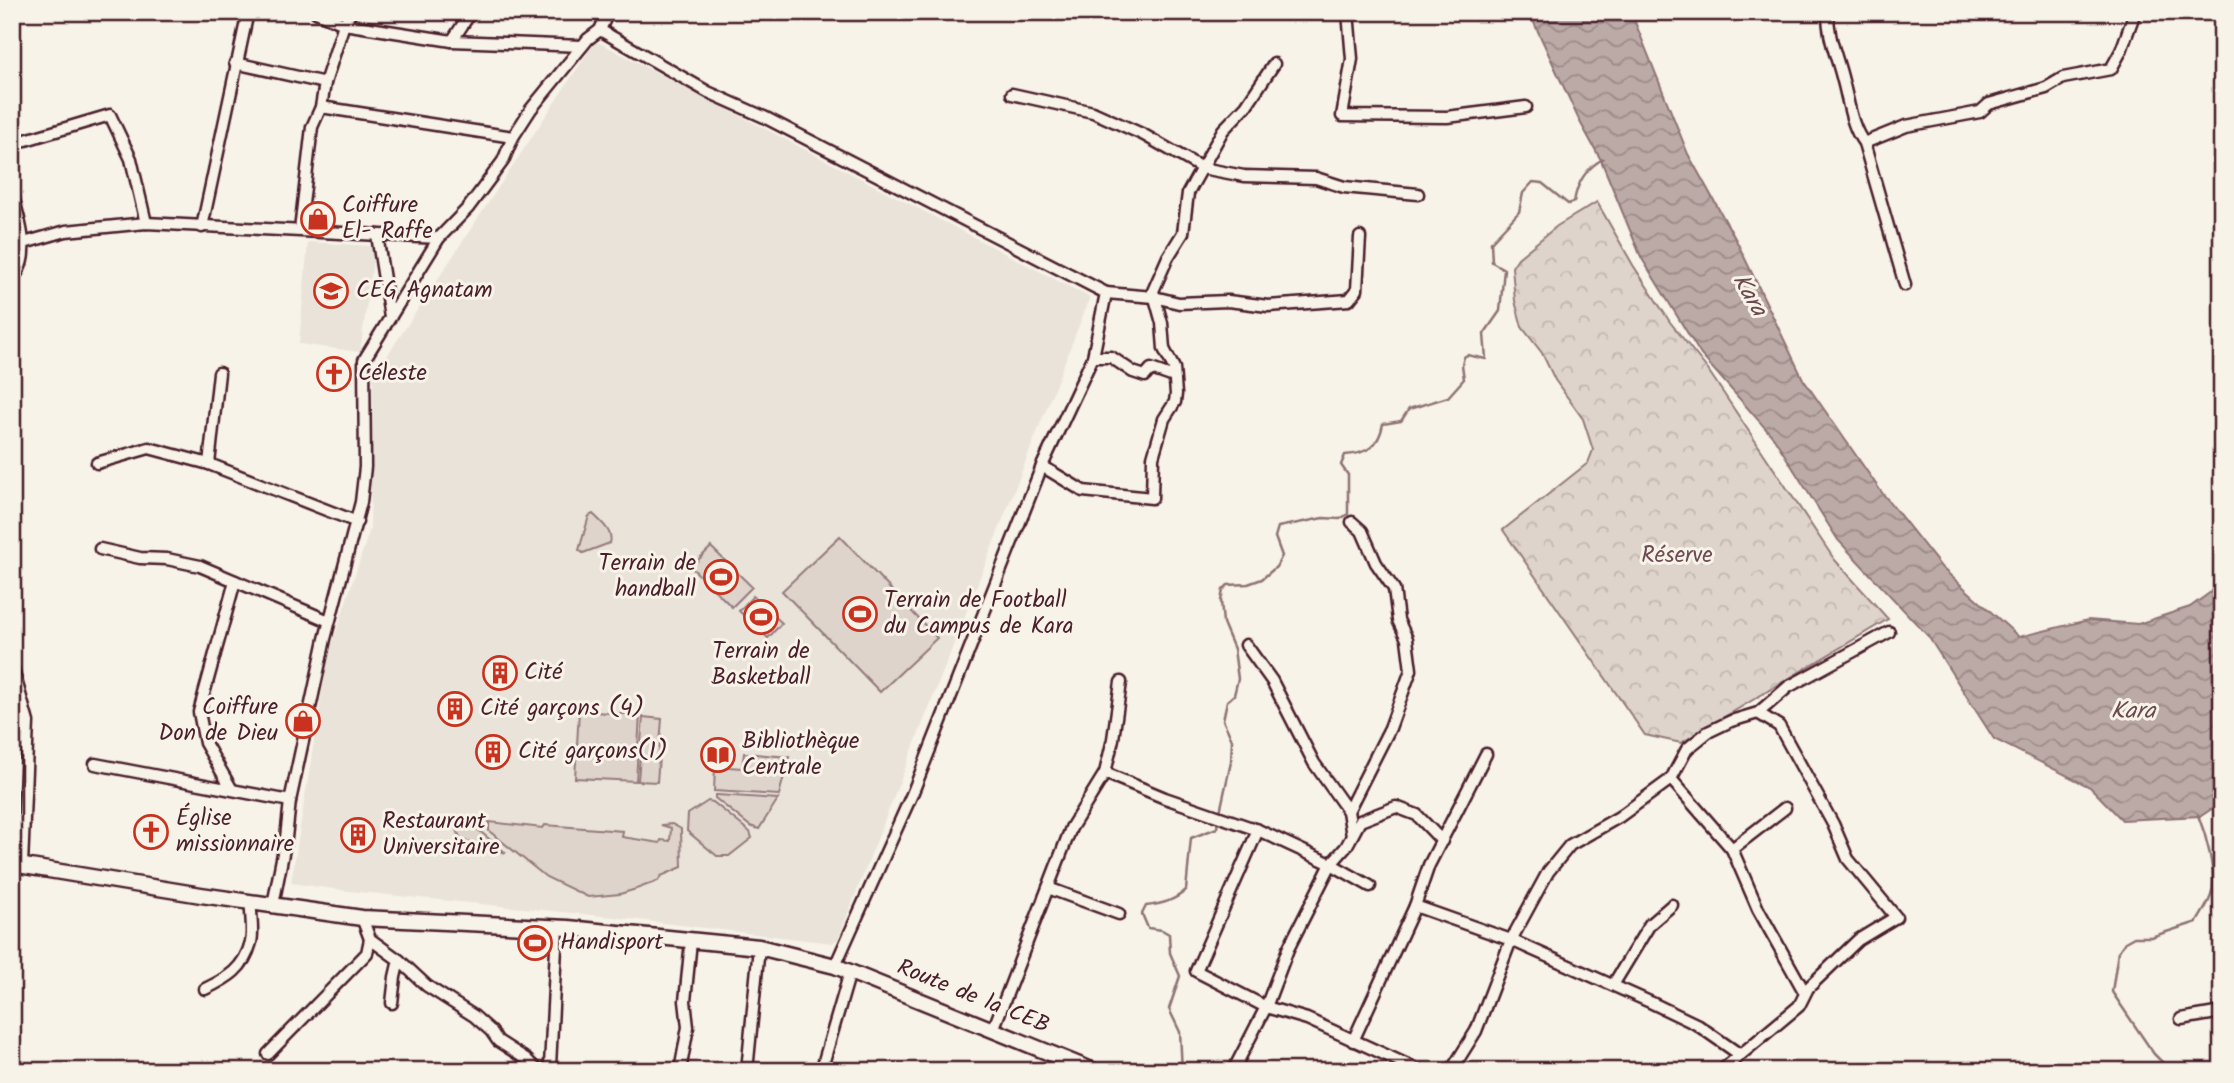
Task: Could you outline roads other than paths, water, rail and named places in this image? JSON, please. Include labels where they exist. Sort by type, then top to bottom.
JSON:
[{"type":"main road","name":"Route de la CEB","points":[[17,864],[362,918],[557,928],[759,947],[835,966],[1094,1071]]},
{"type":"street","points":[[202,227],[248,12]]},
{"type":"street","points":[[316,12],[344,24],[452,41],[582,46]]},
{"type":"street","points":[[300,230],[312,127],[321,107],[325,83],[344,24],[351,12]]},
{"type":"street","points":[[452,41],[471,12]]},
{"type":"street","points":[[273,905],[290,801],[329,621],[357,522],[365,467],[364,360],[439,238],[468,208],[503,161],[531,109],[582,46],[600,30],[608,12]]},
{"type":"street","points":[[1348,12],[1352,59],[1342,116],[1447,117],[1526,107]]},
{"type":"street","points":[[1828,12],[1831,46],[1842,76],[1856,132],[1864,144],[1905,285]]},
{"type":"street","points":[[1864,144],[1906,126],[1980,112],[1989,104],[2046,88],[2063,78],[2111,69],[2121,51],[2135,12]]},
{"type":"street","points":[[600,30],[708,92],[764,117],[1106,293],[1154,297],[1179,303],[1228,302],[1268,306],[1349,300],[1357,290],[1360,237]]},
{"type":"street","points":[[235,63],[325,83]]},
{"type":"street","points":[[1042,466],[1083,491],[1152,498],[1153,457],[1164,419],[1175,402],[1174,368],[1164,349],[1162,323],[1153,291],[1168,257],[1183,233],[1188,193],[1223,130],[1246,106],[1274,64]]},
{"type":"street","points":[[1012,94],[1093,113],[1144,135],[1202,168],[1244,176],[1316,178],[1344,187],[1418,194]]},
{"type":"street","points":[[321,107],[513,138]]},
{"type":"street","points":[[12,144],[110,115],[131,159],[154,223]]},
{"type":"street","points":[[12,192],[24,243],[20,267],[12,279]]},
{"type":"street","points":[[24,243],[66,231],[154,223],[439,238]]},
{"type":"street","points":[[377,235],[390,317]]},
{"type":"street","points":[[835,966],[913,792],[1042,466],[1093,357],[1106,293]]},
{"type":"street","points":[[1093,357],[1111,357],[1144,376],[1151,369],[1174,377]]},
{"type":"street","points":[[209,464],[219,373]]},
{"type":"street","points":[[97,463],[149,448],[209,464],[357,522]]},
{"type":"street","points":[[1348,811],[1390,728],[1411,670],[1407,639],[1398,620],[1394,590],[1376,563],[1362,531],[1352,522]]},
{"type":"street","points":[[100,549],[140,558],[186,562],[329,621]]},
{"type":"street","points":[[231,788],[205,743],[199,712],[234,581]]},
{"type":"street","points":[[1451,1071],[1476,1031],[1511,940],[1548,872],[1570,845],[1619,817],[1671,779],[1687,749],[1708,732],[1758,713],[1788,687],[1889,632]]},
{"type":"street","points":[[1246,645],[1272,681],[1314,763],[1348,811],[1352,836]]},
{"type":"street","points":[[13,672],[28,722],[17,864]]},
{"type":"street","points":[[993,1030],[1071,828],[1105,773],[1121,682]]},
{"type":"street","points":[[1722,1071],[1799,1006],[1805,993],[1858,940],[1896,917],[1848,859],[1833,824],[1779,726],[1758,713]]},
{"type":"street","points":[[1353,1041],[1415,906],[1429,865],[1486,754]]},
{"type":"street","points":[[95,764],[290,801]]},
{"type":"street","points":[[1105,773],[1165,798],[1258,830],[1331,864],[1370,886]]},
{"type":"street","points":[[1671,779],[1732,849],[1764,920],[1805,993]]},
{"type":"street","points":[[1233,1071],[1266,1007],[1287,949],[1331,864],[1346,847],[1360,821],[1396,807],[1417,815],[1442,841]]},
{"type":"street","points":[[1732,849],[1786,807]]},
{"type":"street","points":[[1258,830],[1196,971],[1266,1007],[1307,1019],[1421,1071]]},
{"type":"street","points":[[1048,888],[1119,914]]},
{"type":"street","points":[[205,989],[234,974],[240,965],[251,942],[251,902]]},
{"type":"street","points":[[1613,985],[1650,925],[1672,905]]},
{"type":"street","points":[[1415,906],[1511,940],[1613,985],[1696,1024],[1739,1054]]},
{"type":"street","points":[[268,1054],[367,953],[370,939],[362,918]]},
{"type":"street","points":[[370,939],[400,960],[428,986],[474,1016],[498,1041],[540,1071],[550,1066],[557,928]]},
{"type":"street","points":[[680,1071],[688,1027],[685,1001],[691,941]]},
{"type":"street","points":[[747,1071],[759,947]]},
{"type":"street","points":[[392,1003],[400,960]]},
{"type":"street","points":[[821,1071],[850,972]]},
{"type":"street","points":[[2181,1019],[2222,1012]]},
{"type":"water","name":"Kara","points":[[1529,12],[1631,12],[1688,154],[1736,240],[1803,379],[1880,490],[1942,568],[2019,637],[2088,620],[2138,624],[2190,607],[2222,584],[2222,802],[2201,816],[2122,820],[2090,787],[1994,739],[1928,636],[1838,540],[1774,438],[1701,355],[1641,257],[1601,160],[1579,120]]},
{"type":"waterway","points":[[1220,812],[1231,762],[1232,740],[1223,720],[1227,701],[1234,695],[1238,679],[1234,649],[1223,623],[1223,590],[1228,585],[1248,584],[1262,579],[1276,567],[1282,556],[1275,537],[1278,527],[1323,518],[1340,519],[1348,514],[1348,475],[1341,465],[1345,455],[1366,451],[1375,443],[1383,424],[1401,421],[1409,409],[1448,397],[1464,379],[1464,357],[1467,355],[1486,359],[1484,334],[1500,311],[1504,269],[1492,262],[1491,242],[1519,212],[1523,193],[1533,182],[1542,183],[1568,204],[1574,202],[1580,182],[1587,172],[1603,159]]},
{"type":"waterway","points":[[2184,1071],[2182,1068],[2165,1065],[2154,1054],[2112,992],[2118,952],[2125,942],[2134,937],[2151,937],[2197,922],[2208,904],[2213,874],[2198,815]]},
{"type":"waterway","points":[[1182,1071],[1180,1032],[1169,1009],[1180,976],[1170,953],[1169,934],[1148,928],[1142,914],[1146,906],[1168,901],[1186,890],[1191,838],[1217,828],[1218,819]]},
{"type":"place","name":"Coiffure El- Raffe","points":[[318,219]]},
{"type":"place","name":"CEG Agnatam","points":[[331,291]]},
{"type":"place","name":"Céleste","points":[[334,374]]},
{"type":"place","name":"Terrain de handball","points":[[721,577]]},
{"type":"place","name":"Terrain de Football du Campus de Kara","points":[[860,614]]},
{"type":"place","name":"Terrain de Basketball","points":[[761,617]]},
{"type":"place","name":"Cité","points":[[500,673]]},
{"type":"place","name":"Cité garçons (4)","points":[[455,709]]},
{"type":"place","name":"Coiffure Don de Dieu","points":[[303,721]]},
{"type":"place","name":"Cité garçons(1)","points":[[493,752]]},
{"type":"place","name":"Bibliothèque Centrale","points":[[718,755]]},
{"type":"place","name":"Église missionnaire","points":[[151,832]]},
{"type":"place","name":"Restaurant Universitaire","points":[[358,835]]},
{"type":"place","name":"Handisport","points":[[535,943]]},
{"type":"park label","name":"Réserve","points":[[1677,556]]}]
